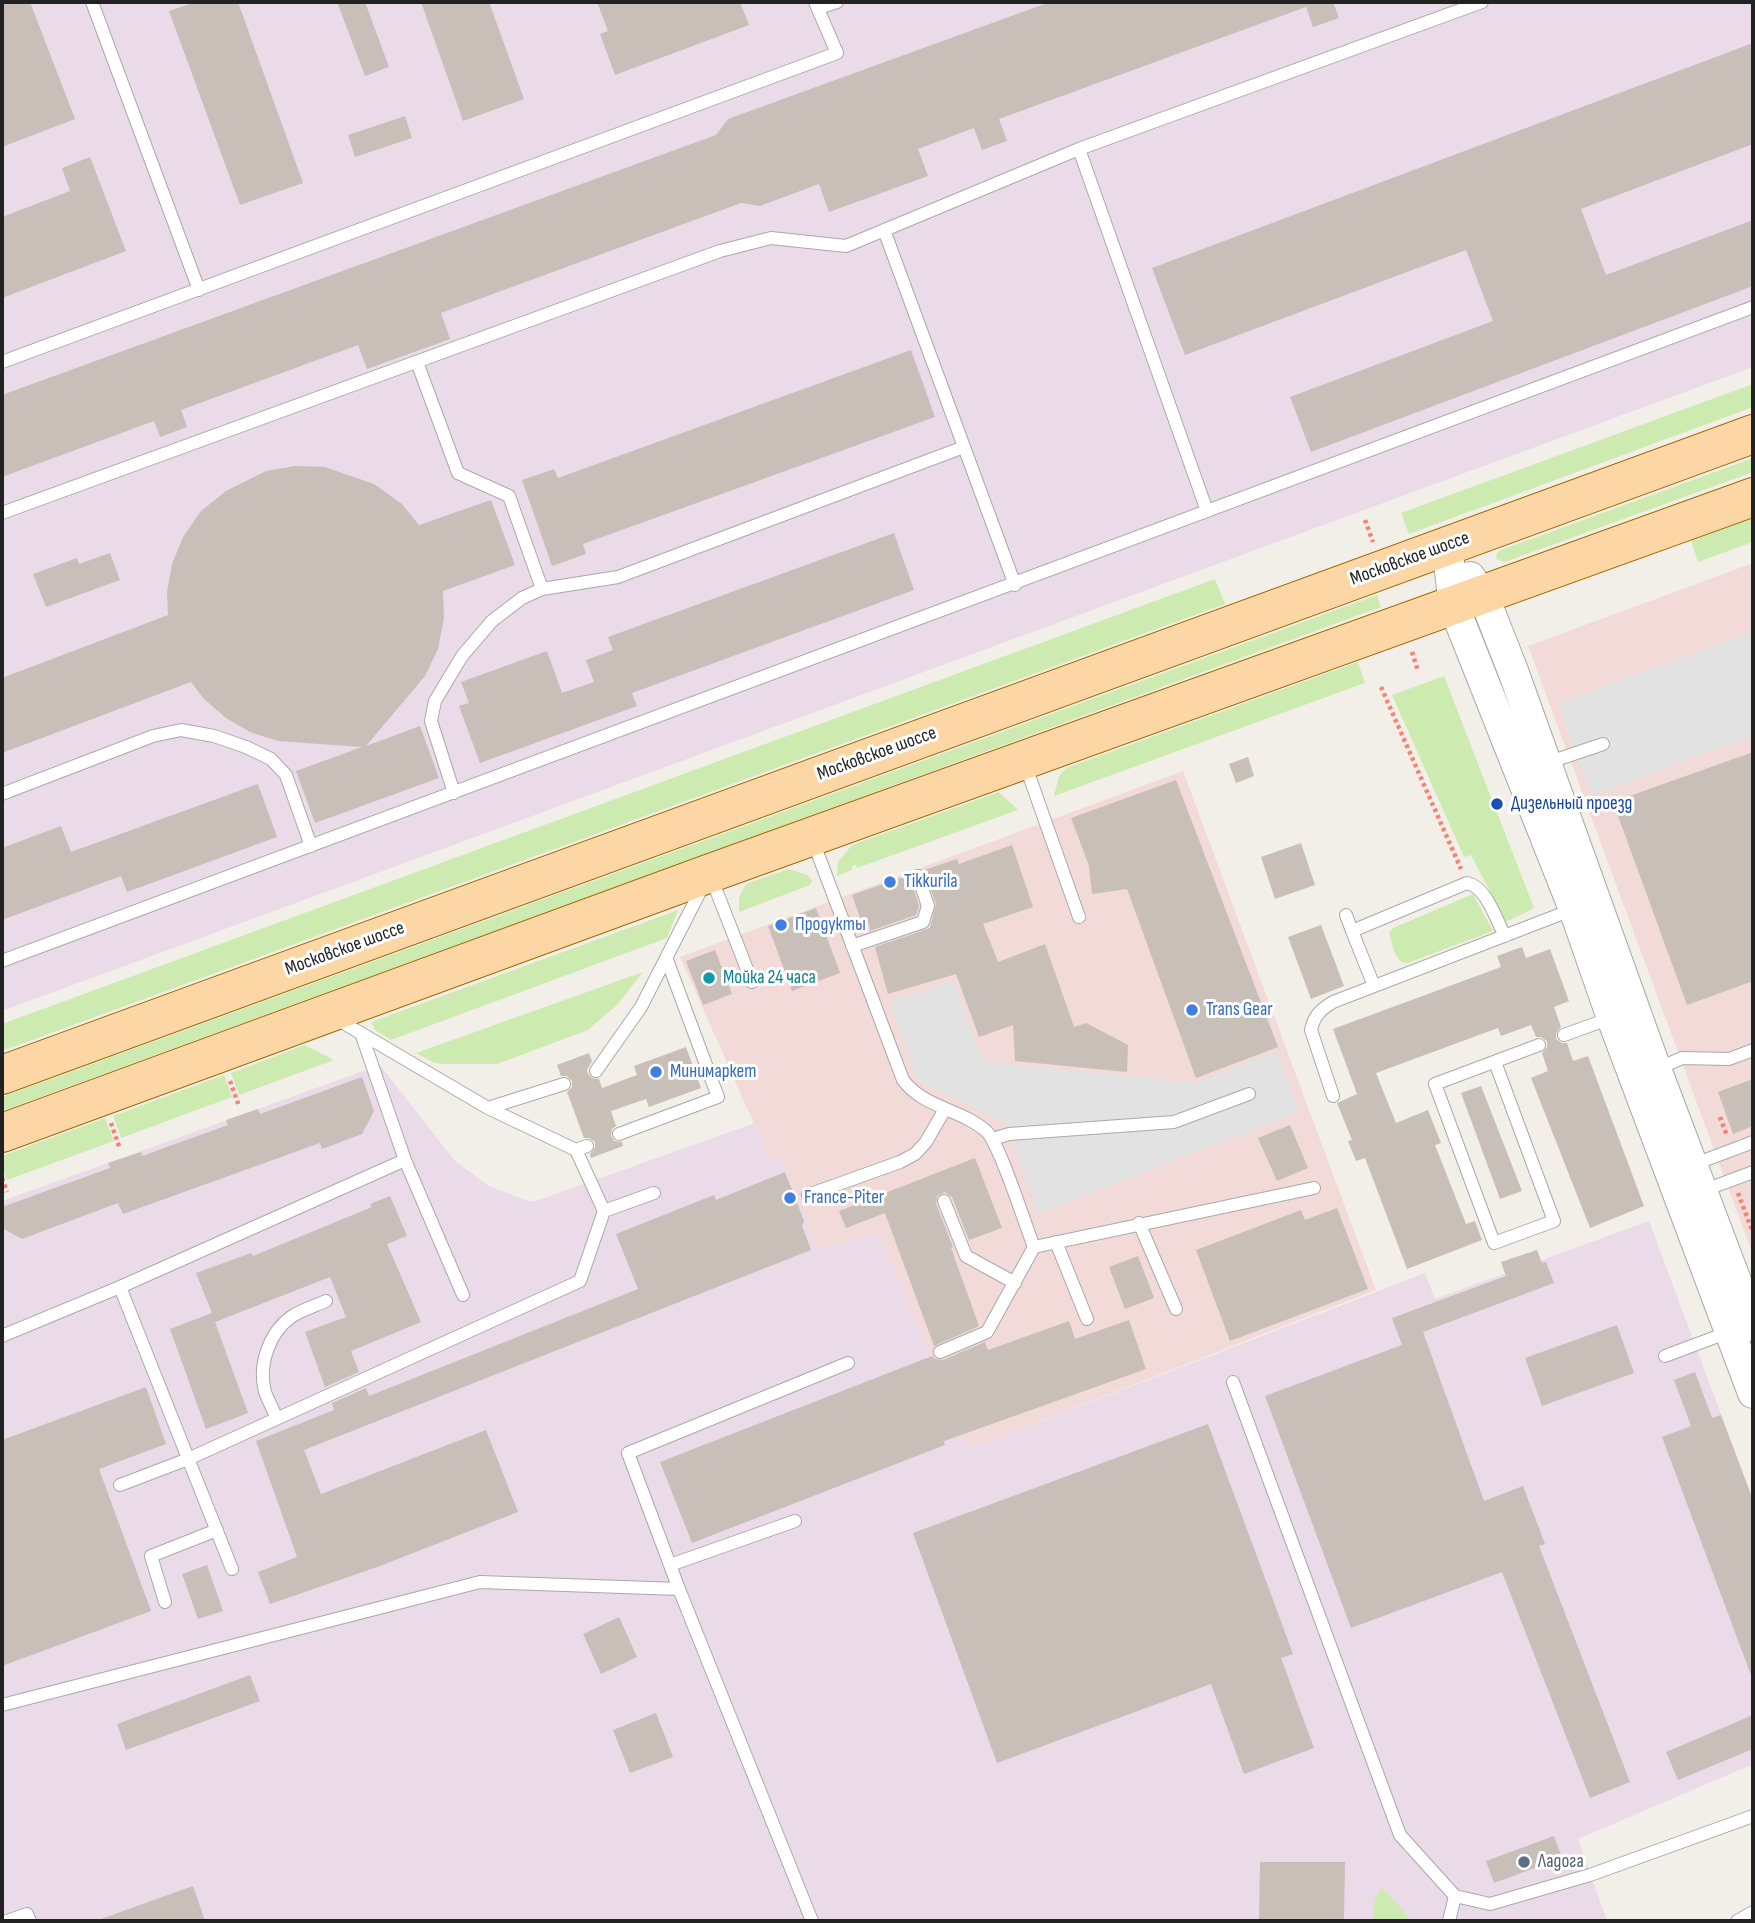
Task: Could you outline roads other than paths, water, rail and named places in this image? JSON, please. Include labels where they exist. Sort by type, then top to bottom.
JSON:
[{"type":"main road","name":"Московское шоссе","points":[[2,1075],[1753,434]]},
{"type":"main road","points":[[2,1133],[345,1023],[709,873],[1469,602],[1753,497]]},
{"type":"street","points":[[1447,545],[1612,1018],[1747,1323]]},
{"type":"street","points":[[1469,602],[1547,763],[1697,1178],[1745,1280],[1753,1393]]},
{"type":"lane","points":[[92,2],[199,290]]},
{"type":"lane","points":[[2,362],[837,53],[817,5],[837,2]]},
{"type":"lane","points":[[2,513],[720,251],[771,238],[846,246],[1079,149],[1482,2]]},
{"type":"lane","points":[[1079,149],[1207,511]]},
{"type":"lane","points":[[884,230],[1015,585]]},
{"type":"lane","points":[[2,961],[1015,585],[1753,307]]},
{"type":"lane","points":[[417,362],[458,473],[509,496],[542,589]]},
{"type":"lane","points":[[454,793],[431,721],[435,701],[462,656],[492,621],[522,598],[542,589],[618,577],[964,447]]},
{"type":"lane","points":[[2,794],[153,736],[181,730],[214,736],[271,759],[286,775],[310,846]]},
{"type":"lane","points":[[1547,763],[1603,744]]},
{"type":"lane","points":[[1023,760],[1080,917]]},
{"type":"lane","points":[[812,837],[903,1080],[910,1090],[920,1097],[977,1125],[993,1139],[1034,1247],[986,1332],[940,1352]]},
{"type":"lane","points":[[596,1071],[641,1007],[709,873]]},
{"type":"lane","points":[[709,873],[752,982]]},
{"type":"lane","points":[[852,946],[923,922],[928,906],[918,876]]},
{"type":"lane","points":[[1352,931],[1467,883],[1481,891],[1505,936]]},
{"type":"lane","points":[[1333,1096],[1311,1030],[1313,1020],[1321,1009],[1574,909]]},
{"type":"lane","points":[[1346,915],[1374,986]]},
{"type":"lane","points":[[619,1134],[718,1097],[667,960]]},
{"type":"lane","points":[[1564,1035],[1612,1018]]},
{"type":"lane","points":[[120,1485],[188,1459],[580,1281],[604,1211],[581,1148],[488,1108],[345,1023]]},
{"type":"lane","points":[[345,1023],[463,1295]]},
{"type":"lane","points":[[1494,1062],[1554,1221],[1494,1243],[1435,1084],[1539,1045]]},
{"type":"lane","points":[[1656,1069],[1682,1058],[1729,1059],[1753,1050]]},
{"type":"lane","points":[[488,1108],[564,1084]]},
{"type":"lane","points":[[993,1139],[1009,1134],[1174,1122],[1249,1094]]},
{"type":"lane","points":[[808,1195],[900,1162],[915,1154],[926,1142],[945,1109]]},
{"type":"lane","points":[[1697,1178],[1753,1142]]},
{"type":"lane","points":[[2,1336],[120,1287],[405,1160]]},
{"type":"lane","points":[[1697,1178],[1733,1179],[1753,1172]]},
{"type":"lane","points":[[1034,1247],[1314,1188]]},
{"type":"lane","points":[[604,1211],[654,1193]]},
{"type":"lane","points":[[944,1201],[966,1256],[1015,1283]]},
{"type":"lane","points":[[1139,1223],[1176,1309]]},
{"type":"lane","points":[[1056,1242],[1087,1319]]},
{"type":"lane","points":[[120,1287],[232,1569]]},
{"type":"lane","points":[[276,1417],[265,1391],[263,1372],[267,1350],[277,1331],[292,1317],[326,1301]]},
{"type":"lane","points":[[1665,1356],[1747,1323]]},
{"type":"lane","points":[[812,1921],[679,1589],[628,1453],[848,1363]]},
{"type":"lane","points":[[1233,1382],[1401,1835],[1455,1896],[1490,1904],[1590,1875],[1753,1816]]},
{"type":"lane","points":[[670,1565],[795,1521]]},
{"type":"lane","points":[[165,1602],[151,1556],[217,1530]]},
{"type":"lane","points":[[2,1705],[480,1582],[679,1589]]},
{"type":"lane","points":[[1449,1921],[1455,1896]]},
{"type":"lane","points":[[1737,1921],[1753,1912]]},
{"type":"lane","points":[[7,1921],[27,1914],[30,1921]]},
{"type":"place","name":"Дизельный проезд","points":[[1497,804]]},
{"type":"place","name":"Tikkurila","points":[[890,882]]},
{"type":"place","name":"Продукты","points":[[781,925]]},
{"type":"place","name":"Мойка 24 часа","points":[[709,978]]},
{"type":"place","name":"Trans Gear","points":[[1192,1010]]},
{"type":"place","name":"Минимаркет","points":[[656,1072]]},
{"type":"place","name":"France-Piter","points":[[790,1198]]},
{"type":"place","name":"Ладога","points":[[1524,1862]]}]
